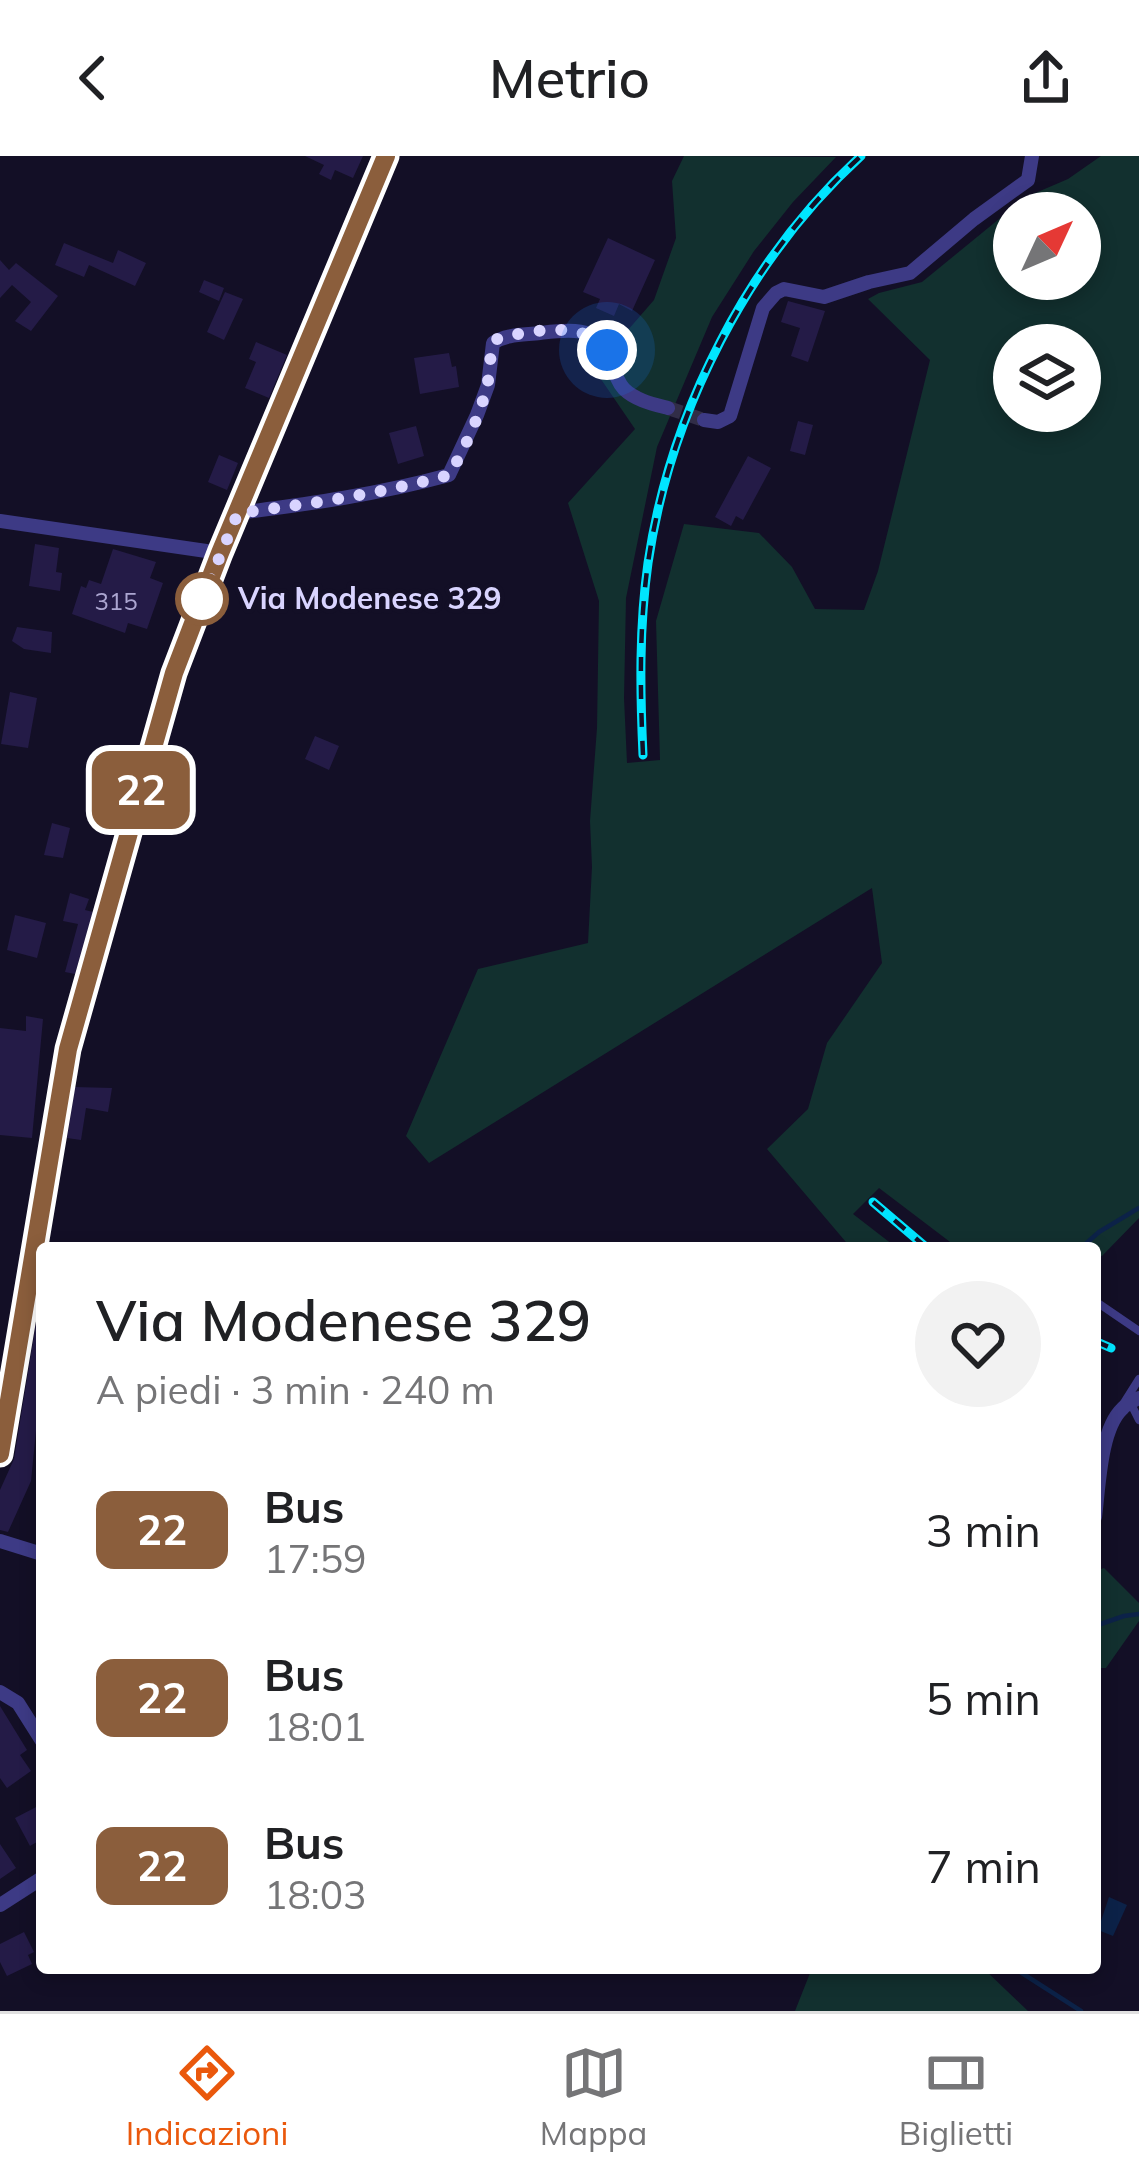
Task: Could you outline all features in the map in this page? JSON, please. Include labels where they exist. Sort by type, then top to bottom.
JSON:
[{"type":"street","points":[[0,1454],[76,1016],[174,673],[386,156]]},
{"type":"street","points":[[704,420],[718,422],[730,416],[764,308],[776,293],[784,289],[824,297],[910,273],[1028,180],[1032,156]]},
{"type":"street","points":[[238,513],[357,497],[449,475],[488,385],[493,343],[502,337],[565,330],[591,334],[604,345],[626,392],[668,408]]},
{"type":"street","points":[[0,521],[220,553]]},
{"type":"street","points":[[1101,1472],[1111,1424],[1131,1403]]},
{"type":"street","points":[[0,1540],[36,1552]]},
{"type":"street","points":[[0,1692],[18,1703],[36,1732]]},
{"type":"street","points":[[0,1905],[36,1882]]},
{"type":"lane","points":[[1101,1305],[1139,1331]]},
{"type":"lane","points":[[1139,1379],[1132,1387],[1131,1403],[1139,1420]]},
{"type":"green space","points":[[684,156],[836,157],[754,251],[712,317],[657,447],[626,598],[627,763],[660,760],[656,621],[684,524],[759,533],[792,567],[815,609],[864,610],[930,360],[868,299],[922,282],[993,224],[993,300],[1101,300],[1101,192],[1038,192],[1068,179],[1101,156],[1139,156],[1139,1218],[1102,1256],[1101,1242],[950,1242],[879,1188],[853,1214],[889,1242],[846,1242],[767,1149],[808,1109],[827,1043],[882,963],[872,888],[429,1163],[406,1136],[478,969],[588,943],[599,601],[568,503],[635,429],[594,369],[654,300],[676,238],[672,181]]},
{"type":"green space","points":[[1101,1569],[1139,1603],[1139,1621],[1106,1668],[1101,1668]]},
{"type":"green space","points":[[810,1974],[989,1974],[1028,2011],[795,2011]]},
{"type":"water","points":[[1109,1897],[1127,1905],[1113,1936],[1101,1931]]},
{"type":"building","points":[[305,156],[363,156],[353,178],[335,170],[331,180],[319,174],[324,165]]},
{"type":"building","points":[[608,238],[655,260],[632,311],[619,304],[614,316],[596,308],[600,299],[583,292]]},
{"type":"building","points":[[64,243],[113,263],[118,250],[146,263],[135,286],[89,265],[84,277],[55,265]]},
{"type":"building","points":[[0,260],[9,270],[16,263],[58,296],[31,331],[15,321],[31,302],[12,285],[0,298]]},
{"type":"building","points":[[204,280],[224,288],[219,301],[199,292]]},
{"type":"building","points":[[225,292],[243,299],[224,340],[207,332]]},
{"type":"building","points":[[788,301],[825,311],[808,362],[791,356],[800,328],[781,322]]},
{"type":"building","points":[[256,342],[287,355],[269,398],[245,388],[256,362],[249,359]]},
{"type":"building","points":[[449,353],[459,387],[420,394],[414,358]]},
{"type":"building","points":[[798,421],[813,425],[805,455],[790,451]]},
{"type":"building","points":[[416,426],[424,456],[398,464],[389,433]]},
{"type":"building","points":[[219,455],[238,463],[227,490],[208,482]]},
{"type":"building","points":[[748,456],[771,468],[743,520],[736,516],[731,526],[715,517]]},
{"type":"building","points":[[35,544],[59,548],[60,591],[29,586]]},
{"type":"building","points":[[113,549],[156,562],[150,578],[163,583],[147,629],[128,623],[125,633],[72,614],[81,586],[86,588],[89,580],[101,584]]},
{"type":"building","points":[[17,627],[52,632],[51,653],[24,649],[12,641]]},
{"type":"building","points":[[10,692],[37,698],[28,748],[1,744]]},
{"type":"building","points":[[315,736],[339,746],[329,770],[305,759]]},
{"type":"building","points":[[52,823],[70,828],[63,858],[44,855]]},
{"type":"building","points":[[70,893],[89,899],[85,910],[93,912],[75,974],[65,972],[78,924],[63,921]]},
{"type":"building","points":[[15,915],[46,923],[37,958],[7,950]]},
{"type":"building","points":[[26,1016],[43,1019],[32,1138],[0,1135],[0,1028],[26,1031]]},
{"type":"building","points":[[75,1087],[112,1088],[108,1112],[86,1108],[81,1140],[67,1138]]},
{"type":"building","points":[[36,1323],[31,1481],[8,1532],[0,1530],[0,1490],[14,1459]]},
{"type":"building","points":[[0,1706],[27,1750],[20,1755],[31,1771],[7,1788],[0,1778]]},
{"type":"building","points":[[36,1807],[36,1842],[30,1846],[15,1818]]},
{"type":"building","points":[[0,1844],[16,1868],[0,1879]]},
{"type":"building","points":[[24,1932],[34,1952],[28,1955],[32,1964],[7,1976],[0,1962],[0,1944]]},
{"type":"waterway","points":[[1088,1242],[1139,1208]]},
{"type":"waterway","points":[[1101,1624],[1139,1614]]},
{"type":"waterway","points":[[1023,1974],[1081,2011]]},
{"type":"tunnel","points":[[668,408],[704,420]]},
{"type":"railway","points":[[643,755],[641,659],[648,563],[659,506],[695,395],[720,342],[783,242],[861,156]]},
{"type":"railway","points":[[873,1202],[920,1242]]},
{"type":"railway","points":[[1101,1344],[1111,1348]]},
{"type":"bus line","name":"22","points":[[0,1454],[68,1049],[174,673],[386,156]]},
{"type":"place","name":"Via Modenese 329","points":[[202,599]]},
{"type":"route","points":[[202,599],[238,513],[394,490],[449,475],[488,385],[491,348],[497,339],[575,330],[591,334],[607,350]]}]
